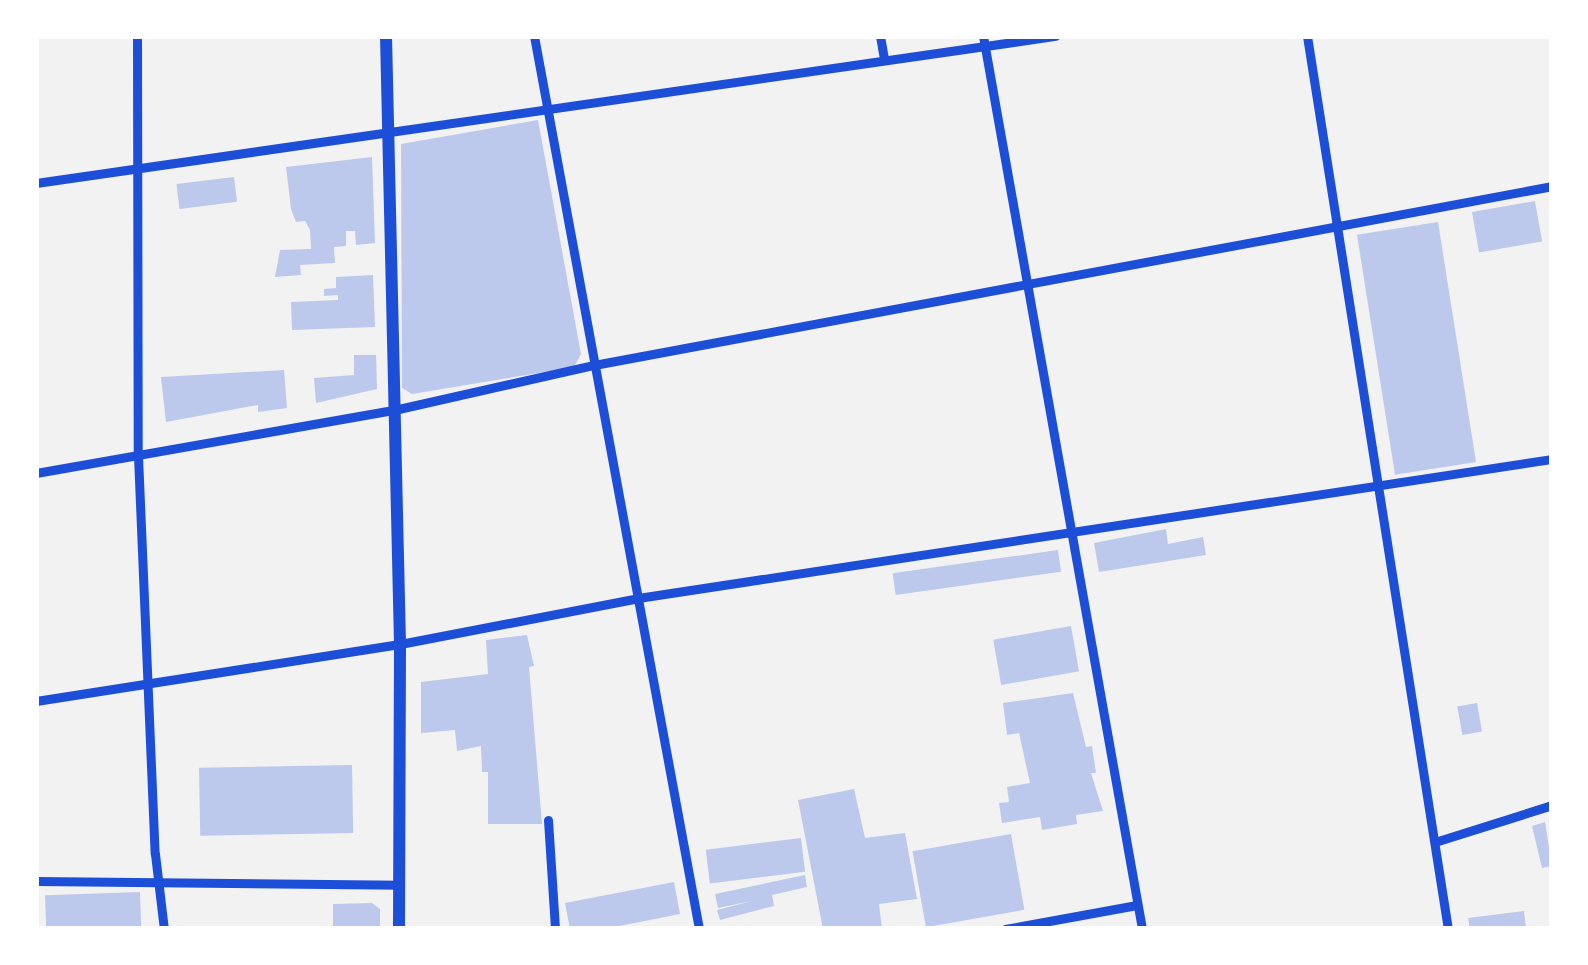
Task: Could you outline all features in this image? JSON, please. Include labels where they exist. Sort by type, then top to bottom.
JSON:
[{"type":"street","points":[[136,36],[138,456],[146,686],[164,929]]},
{"type":"street","points":[[386,36],[400,644],[399,929]]},
{"type":"street","points":[[534,36],[699,927],[684,929]]},
{"type":"street","points":[[880,36],[884,59]]},
{"type":"street","points":[[36,183],[389,135],[547,106],[984,41],[1055,36]]},
{"type":"street","points":[[1307,36],[1438,841],[1448,929]]},
{"type":"street","points":[[984,41],[1142,929]]},
{"type":"street","points":[[36,473],[394,410],[594,365],[1552,186]]},
{"type":"street","points":[[36,701],[400,644],[638,598],[1552,459]]},
{"type":"street","points":[[1438,841],[1552,805]]},
{"type":"street","points":[[548,820],[555,929]]},
{"type":"street","points":[[36,880],[400,884]]},
{"type":"street","points":[[1005,929],[1138,905]]},
{"type":"building","points":[[538,120],[581,354],[574,367],[412,394],[402,388],[401,144]]},
{"type":"building","points":[[372,157],[375,243],[356,245],[355,231],[346,231],[346,246],[334,247],[335,263],[300,265],[301,275],[275,277],[280,250],[311,249],[310,230],[305,221],[296,222],[291,209],[286,167]]},
{"type":"building","points":[[234,177],[237,202],[179,209],[176,184]]},
{"type":"building","points":[[1535,201],[1542,241],[1479,252],[1472,212]]},
{"type":"building","points":[[1438,222],[1476,462],[1395,475],[1357,235]]},
{"type":"building","points":[[373,275],[375,327],[292,330],[291,302],[338,300],[338,295],[324,296],[324,289],[336,288],[336,277]]},
{"type":"building","points":[[354,355],[376,355],[377,389],[316,403],[314,378],[354,375]]},
{"type":"building","points":[[284,370],[287,408],[258,412],[258,405],[166,422],[161,377]]},
{"type":"building","points":[[1166,529],[1168,544],[1203,537],[1206,555],[1099,572],[1094,543]]},
{"type":"building","points":[[1058,550],[1061,572],[896,595],[893,573]]},
{"type":"building","points":[[1071,626],[1079,671],[1001,685],[993,640]]},
{"type":"building","points":[[527,635],[534,666],[529,667],[542,824],[488,824],[488,772],[482,772],[481,746],[457,751],[455,730],[421,733],[421,682],[488,674],[486,640]]},
{"type":"building","points":[[1073,693],[1086,747],[1092,746],[1096,773],[1091,773],[1103,811],[1076,815],[1077,824],[1042,830],[1040,817],[1002,823],[999,803],[1009,802],[1007,787],[1030,783],[1019,733],[1007,735],[1003,703]]},
{"type":"building","points":[[1477,703],[1482,732],[1462,735],[1457,706]]},
{"type":"building","points":[[352,765],[353,833],[200,836],[199,768]]},
{"type":"building","points":[[854,789],[865,838],[905,833],[917,899],[879,904],[882,929],[823,929],[798,800]]},
{"type":"building","points":[[1545,822],[1552,866],[1542,868],[1532,826]]},
{"type":"building","points":[[1011,834],[1024,910],[926,927],[913,851]]},
{"type":"building","points":[[801,838],[805,872],[710,883],[706,850]]},
{"type":"building","points":[[805,875],[807,887],[772,895],[774,906],[720,920],[717,910],[752,901],[718,908],[715,894]]},
{"type":"building","points":[[674,882],[680,914],[604,929],[570,929],[565,903]]},
{"type":"building","points":[[140,892],[141,929],[46,929],[45,895]]},
{"type":"building","points":[[372,903],[380,909],[380,929],[333,929],[333,904]]},
{"type":"building","points":[[1524,911],[1526,929],[1470,929],[1468,918]]}]
